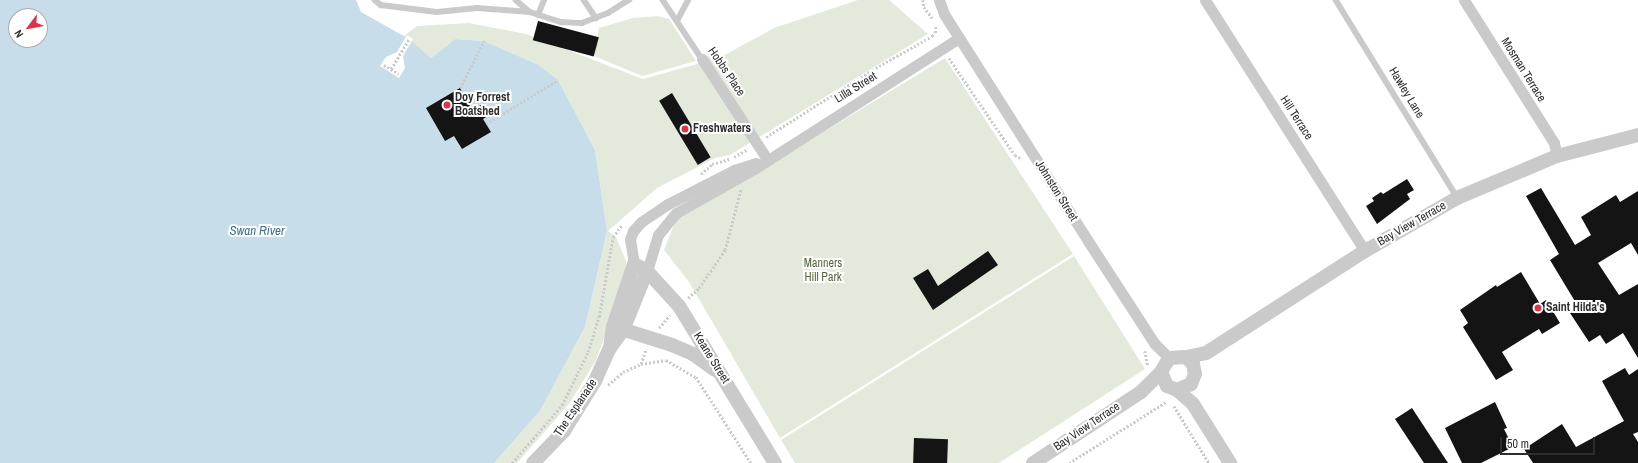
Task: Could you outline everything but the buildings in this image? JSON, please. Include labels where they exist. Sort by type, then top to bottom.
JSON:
[{"type":"street","name":"Johnston Street","points":[[939,0],[944,14],[959,38],[1155,344],[1164,365]]},
{"type":"street","name":"Hill Terrace","points":[[1205,0],[1365,251]]},
{"type":"street","name":"Mosman Terrace","points":[[1464,0],[1554,143],[1557,156]]},
{"type":"street","name":"Lilla Street","points":[[634,264],[630,239],[637,226],[668,204],[767,159],[959,38]]},
{"type":"street","name":"Hobbs Place","points":[[702,59],[767,159]]},
{"type":"street","name":"Bay View Terrace","points":[[1033,463],[1141,392],[1164,365],[1186,357],[1206,353],[1365,251],[1457,198],[1557,156],[1638,135]]},
{"type":"street","name":"Lilla Street","points":[[647,271],[658,235],[676,213],[736,174]]},
{"type":"street","name":"Keane Street","points":[[634,264],[647,271],[679,306],[775,463]]},
{"type":"street","name":"The Esplanade","points":[[618,328],[634,264]]},
{"type":"street","name":"The Esplanade","points":[[534,463],[564,431],[595,381],[618,328],[647,271]]},
{"type":"street","points":[[618,328],[652,338],[693,354],[723,376]]},
{"type":"street","name":"Bay View Terrace","points":[[1141,392],[1178,387],[1195,372],[1206,353]]},
{"type":"street","points":[[1186,357],[1193,364],[1195,372]]},
{"type":"street","points":[[1164,365],[1178,387],[1193,404],[1230,463]]},
{"type":"lane","points":[[375,0],[381,5],[437,12],[477,8],[530,12],[561,22],[582,22],[596,18],[608,13],[629,0]]},
{"type":"lane","points":[[516,0],[530,12]]},
{"type":"lane","points":[[538,15],[544,0]]},
{"type":"lane","points":[[584,0],[596,18]]},
{"type":"lane","name":"Hobbs Place","points":[[663,0],[702,59]]},
{"type":"lane","points":[[677,21],[688,0]]},
{"type":"lane","name":"Hawley Lane","points":[[1336,0],[1457,198]]},
{"type":"path","points":[[699,177],[712,164],[729,159],[757,143],[872,70],[935,33],[937,27],[924,8],[923,0]]},
{"type":"path","points":[[391,69],[409,39]]},
{"type":"path","points":[[460,88],[484,41]]},
{"type":"path","points":[[384,65],[399,74]]},
{"type":"path","points":[[486,124],[558,80]]},
{"type":"path","points":[[641,364],[652,338],[679,306],[699,288],[725,250],[743,192],[729,159]]},
{"type":"path","points":[[512,463],[562,405],[585,358],[599,317],[613,238],[624,223]]},
{"type":"path","points":[[604,389],[622,372],[641,364],[666,360],[696,377],[752,463]]},
{"type":"path","points":[[1068,463],[1166,402]]},
{"type":"path","points":[[1174,406],[1209,463]]},
{"type":"green space","points":[[858,0],[889,0],[928,34],[730,155],[715,158],[657,188],[608,231],[616,237],[626,261],[624,284],[596,360],[569,404],[517,463],[494,463],[540,411],[585,327],[607,231],[595,150],[558,80],[539,65],[484,41],[455,39],[431,58],[404,36],[417,26],[469,23],[526,34],[643,79],[697,64],[708,56],[721,57],[774,28]]},
{"type":"green space","points":[[657,16],[669,19],[696,61],[642,76],[594,56],[599,28],[633,18]]},
{"type":"green space","name":"Manners Hill Park","points":[[945,58],[1073,254],[780,438],[689,282],[664,250],[678,215],[766,167]]},
{"type":"green space","points":[[1074,256],[1145,369],[999,463],[795,463],[781,440]]},
{"type":"water","name":"Swan River","points":[[0,0],[356,0],[361,12],[409,39],[431,58],[455,39],[484,41],[539,65],[558,80],[595,150],[607,231],[585,327],[540,411],[494,463],[0,463]]},
{"type":"pier","points":[[407,35],[413,39],[403,56],[405,68],[399,78],[380,66],[386,57],[397,52]]},
{"type":"place","name":"Doy Forrest Boatshed","points":[[447,105]]},
{"type":"place","name":"Freshwaters","points":[[685,129]]},
{"type":"place","name":"Saint Hilda's","points":[[1538,308]]}]
